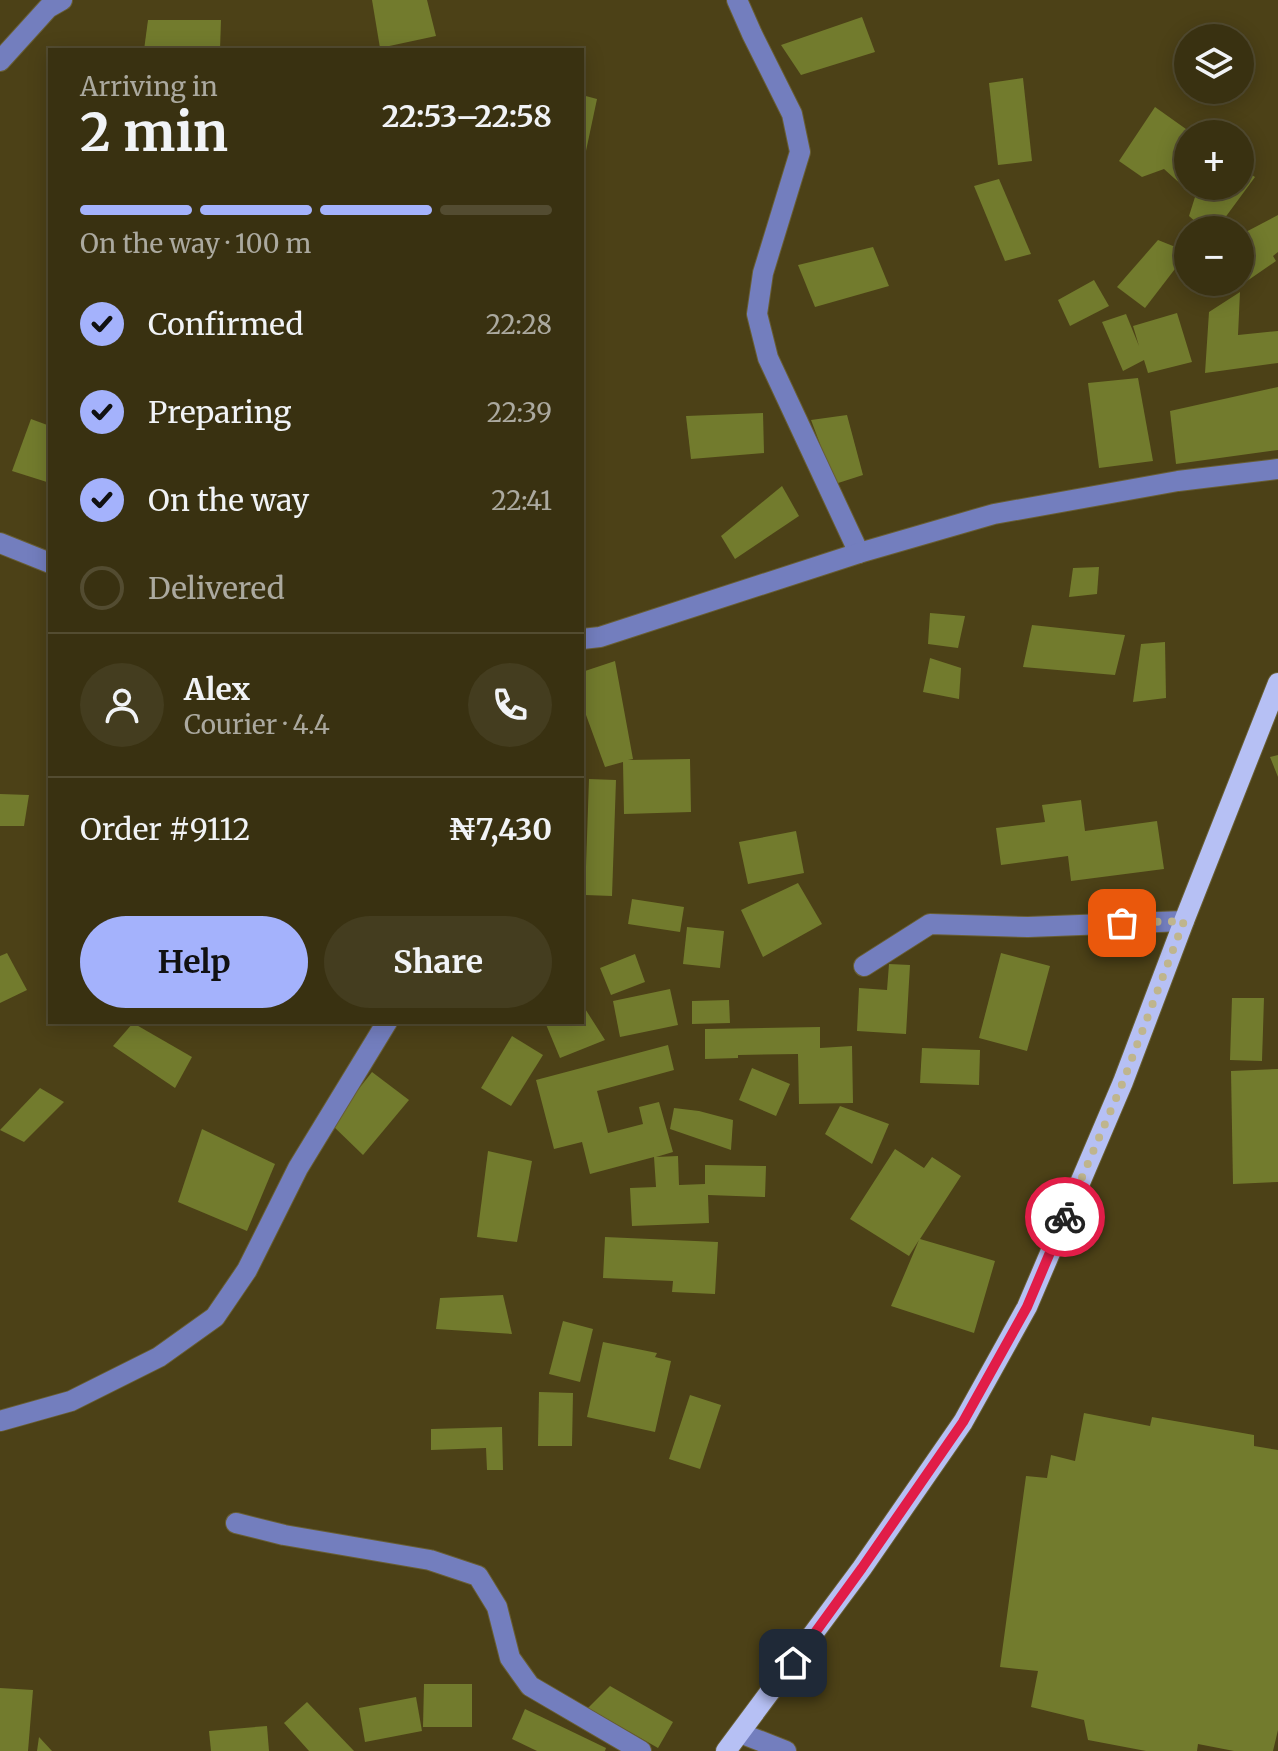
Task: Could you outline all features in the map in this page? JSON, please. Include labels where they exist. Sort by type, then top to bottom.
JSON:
[{"type":"main road","points":[[726,1751],[862,1568],[963,1422],[1027,1307],[1123,1082],[1278,683]]},
{"type":"street","points":[[0,61],[48,8],[62,0]]},
{"type":"street","points":[[737,0],[792,114],[800,152],[763,273],[757,314],[768,358],[859,553]]},
{"type":"street","points":[[584,639],[600,637],[859,553],[994,514],[1178,481],[1278,469]]},
{"type":"street","points":[[0,543],[48,562]]},
{"type":"street","points":[[864,966],[930,924],[1028,927],[1184,921]]},
{"type":"street","points":[[0,1421],[71,1401],[159,1357],[215,1317],[247,1270],[298,1168],[386,1024]]},
{"type":"street","points":[[236,1523],[284,1535],[430,1560],[478,1576],[497,1607],[510,1658],[530,1686],[641,1751]]},
{"type":"street","points":[[740,1733],[786,1751]]},
{"type":"building","points":[[372,0],[427,0],[436,36],[380,48]]},
{"type":"building","points":[[862,17],[875,52],[801,75],[781,45]]},
{"type":"building","points":[[148,20],[221,20],[220,48],[144,48]]},
{"type":"building","points":[[1023,78],[1032,161],[998,165],[989,83]]},
{"type":"building","points":[[584,96],[597,99],[584,160]]},
{"type":"building","points":[[1155,107],[1174,120],[1174,178],[1164,169],[1142,177],[1119,161]]},
{"type":"building","points":[[999,179],[1031,254],[1005,261],[974,186]]},
{"type":"building","points":[[1194,200],[1238,200],[1226,216],[1189,216]]},
{"type":"building","points":[[1278,215],[1278,252],[1273,256],[1276,261],[1254,276],[1254,228]]},
{"type":"building","points":[[1158,240],[1174,246],[1174,270],[1145,308],[1117,287]]},
{"type":"building","points":[[873,247],[889,286],[815,307],[798,265]]},
{"type":"building","points":[[1094,280],[1109,306],[1070,326],[1058,300]]},
{"type":"building","points":[[1234,296],[1240,296],[1238,335],[1278,331],[1278,363],[1205,373],[1209,312]]},
{"type":"building","points":[[1177,313],[1192,362],[1148,373],[1144,360],[1123,371],[1102,322],[1126,314],[1139,346],[1133,326]]},
{"type":"building","points":[[1138,378],[1153,461],[1099,468],[1088,383]]},
{"type":"building","points":[[1278,387],[1278,450],[1176,464],[1170,411]]},
{"type":"building","points":[[763,413],[764,453],[691,459],[686,416]]},
{"type":"building","points":[[847,415],[863,475],[835,484],[811,420]]},
{"type":"building","points":[[31,419],[48,425],[48,482],[12,471]]},
{"type":"building","points":[[782,486],[799,516],[735,559],[721,536]]},
{"type":"building","points":[[1099,567],[1097,594],[1069,597],[1073,568]]},
{"type":"building","points":[[930,613],[965,616],[958,648],[928,644]]},
{"type":"building","points":[[1032,625],[1125,635],[1115,675],[1023,667]]},
{"type":"building","points":[[1165,642],[1166,698],[1133,702],[1141,644]]},
{"type":"building","points":[[930,658],[961,668],[959,699],[923,692]]},
{"type":"building","points":[[615,661],[633,759],[628,760],[690,759],[691,812],[624,814],[623,762],[605,767],[584,709],[584,671]]},
{"type":"building","points":[[1278,755],[1278,777],[1270,757]]},
{"type":"building","points":[[589,779],[616,780],[612,896],[585,895]]},
{"type":"building","points":[[0,794],[29,795],[24,826],[0,826]]},
{"type":"building","points":[[1081,800],[1085,831],[1157,821],[1164,869],[1071,881],[1068,856],[1001,865],[996,828],[1045,822],[1042,805]]},
{"type":"building","points":[[796,831],[804,873],[748,884],[739,842]]},
{"type":"building","points":[[798,883],[822,924],[763,957],[741,910]]},
{"type":"building","points":[[632,899],[684,907],[680,932],[628,924]]},
{"type":"building","points":[[687,927],[724,931],[720,968],[683,964]]},
{"type":"building","points":[[7,953],[27,990],[0,1003],[0,956]]},
{"type":"building","points":[[1001,953],[1050,966],[1027,1051],[979,1038]]},
{"type":"building","points":[[635,954],[645,982],[611,995],[600,968]]},
{"type":"building","points":[[889,964],[910,965],[906,1034],[857,1031],[859,988],[887,990]]},
{"type":"building","points":[[670,989],[678,1025],[620,1037],[613,1001]]},
{"type":"building","points":[[1232,998],[1264,998],[1262,1061],[1230,1060]]},
{"type":"building","points":[[729,1000],[730,1023],[692,1024],[692,1001]]},
{"type":"building","points":[[584,1007],[605,1040],[560,1058],[546,1024],[584,1024]]},
{"type":"building","points":[[135,1024],[192,1057],[175,1088],[113,1046]]},
{"type":"building","points":[[820,1027],[820,1048],[852,1046],[853,1103],[799,1104],[798,1054],[705,1059],[705,1029]]},
{"type":"building","points":[[512,1036],[543,1055],[511,1106],[481,1088]]},
{"type":"building","points":[[668,1045],[674,1070],[597,1091],[608,1133],[643,1124],[639,1107],[659,1102],[673,1152],[656,1157],[678,1156],[679,1185],[705,1184],[705,1165],[766,1166],[765,1197],[708,1195],[709,1223],[632,1226],[630,1188],[656,1187],[654,1157],[590,1174],[582,1142],[554,1149],[536,1080]]},
{"type":"building","points":[[922,1048],[980,1050],[979,1085],[920,1083]]},
{"type":"building","points":[[752,1068],[790,1084],[776,1116],[739,1100]]},
{"type":"building","points":[[1278,1069],[1278,1182],[1233,1184],[1231,1071]]},
{"type":"building","points":[[372,1072],[409,1100],[363,1155],[331,1124]]},
{"type":"building","points":[[40,1088],[64,1102],[24,1142],[0,1130]]},
{"type":"building","points":[[840,1106],[889,1124],[872,1164],[825,1134]]},
{"type":"building","points":[[674,1108],[733,1120],[731,1150],[670,1129]]},
{"type":"building","points":[[202,1129],[275,1164],[247,1231],[178,1202]]},
{"type":"building","points":[[895,1149],[924,1168],[932,1157],[961,1176],[920,1239],[995,1261],[974,1333],[891,1306],[919,1240],[909,1256],[850,1219]]},
{"type":"building","points":[[488,1151],[532,1161],[517,1242],[477,1237]]},
{"type":"building","points":[[605,1237],[718,1242],[715,1294],[672,1292],[673,1281],[603,1278]]},
{"type":"building","points":[[503,1295],[512,1334],[436,1329],[440,1298]]},
{"type":"building","points":[[563,1321],[593,1329],[580,1382],[549,1374]]},
{"type":"building","points":[[603,1342],[657,1353],[655,1357],[671,1361],[655,1432],[587,1417]]},
{"type":"building","points":[[539,1392],[573,1393],[572,1446],[538,1446]]},
{"type":"building","points":[[690,1395],[721,1405],[700,1469],[669,1459]]},
{"type":"building","points":[[1084,1413],[1150,1426],[1152,1417],[1254,1435],[1254,1446],[1278,1450],[1278,1730],[1273,1751],[1234,1751],[1198,1744],[1197,1751],[1146,1751],[1088,1740],[1084,1720],[1031,1707],[1038,1671],[1000,1667],[1026,1476],[1047,1478],[1051,1455],[1075,1461]]},
{"type":"building","points":[[502,1427],[503,1470],[487,1470],[486,1448],[431,1450],[431,1429]]},
{"type":"building","points":[[424,1684],[472,1684],[472,1727],[423,1727]]},
{"type":"building","points":[[610,1686],[673,1722],[658,1748],[588,1708]]},
{"type":"building","points":[[0,1688],[33,1690],[28,1751],[0,1751]]},
{"type":"building","points":[[416,1697],[422,1731],[365,1742],[359,1708]]},
{"type":"building","points":[[307,1702],[354,1751],[309,1751],[284,1723]]},
{"type":"building","points":[[525,1709],[606,1748],[605,1751],[537,1751],[512,1739]]},
{"type":"building","points":[[267,1726],[269,1751],[211,1751],[209,1731]]},
{"type":"building","points":[[39,1737],[52,1751],[37,1751]]},
{"type":"way so far","points":[[1065,1217],[1123,1082],[1184,921],[1122,923]]},
{"type":"route","points":[[793,1663],[963,1422],[1027,1307],[1065,1217]]}]
